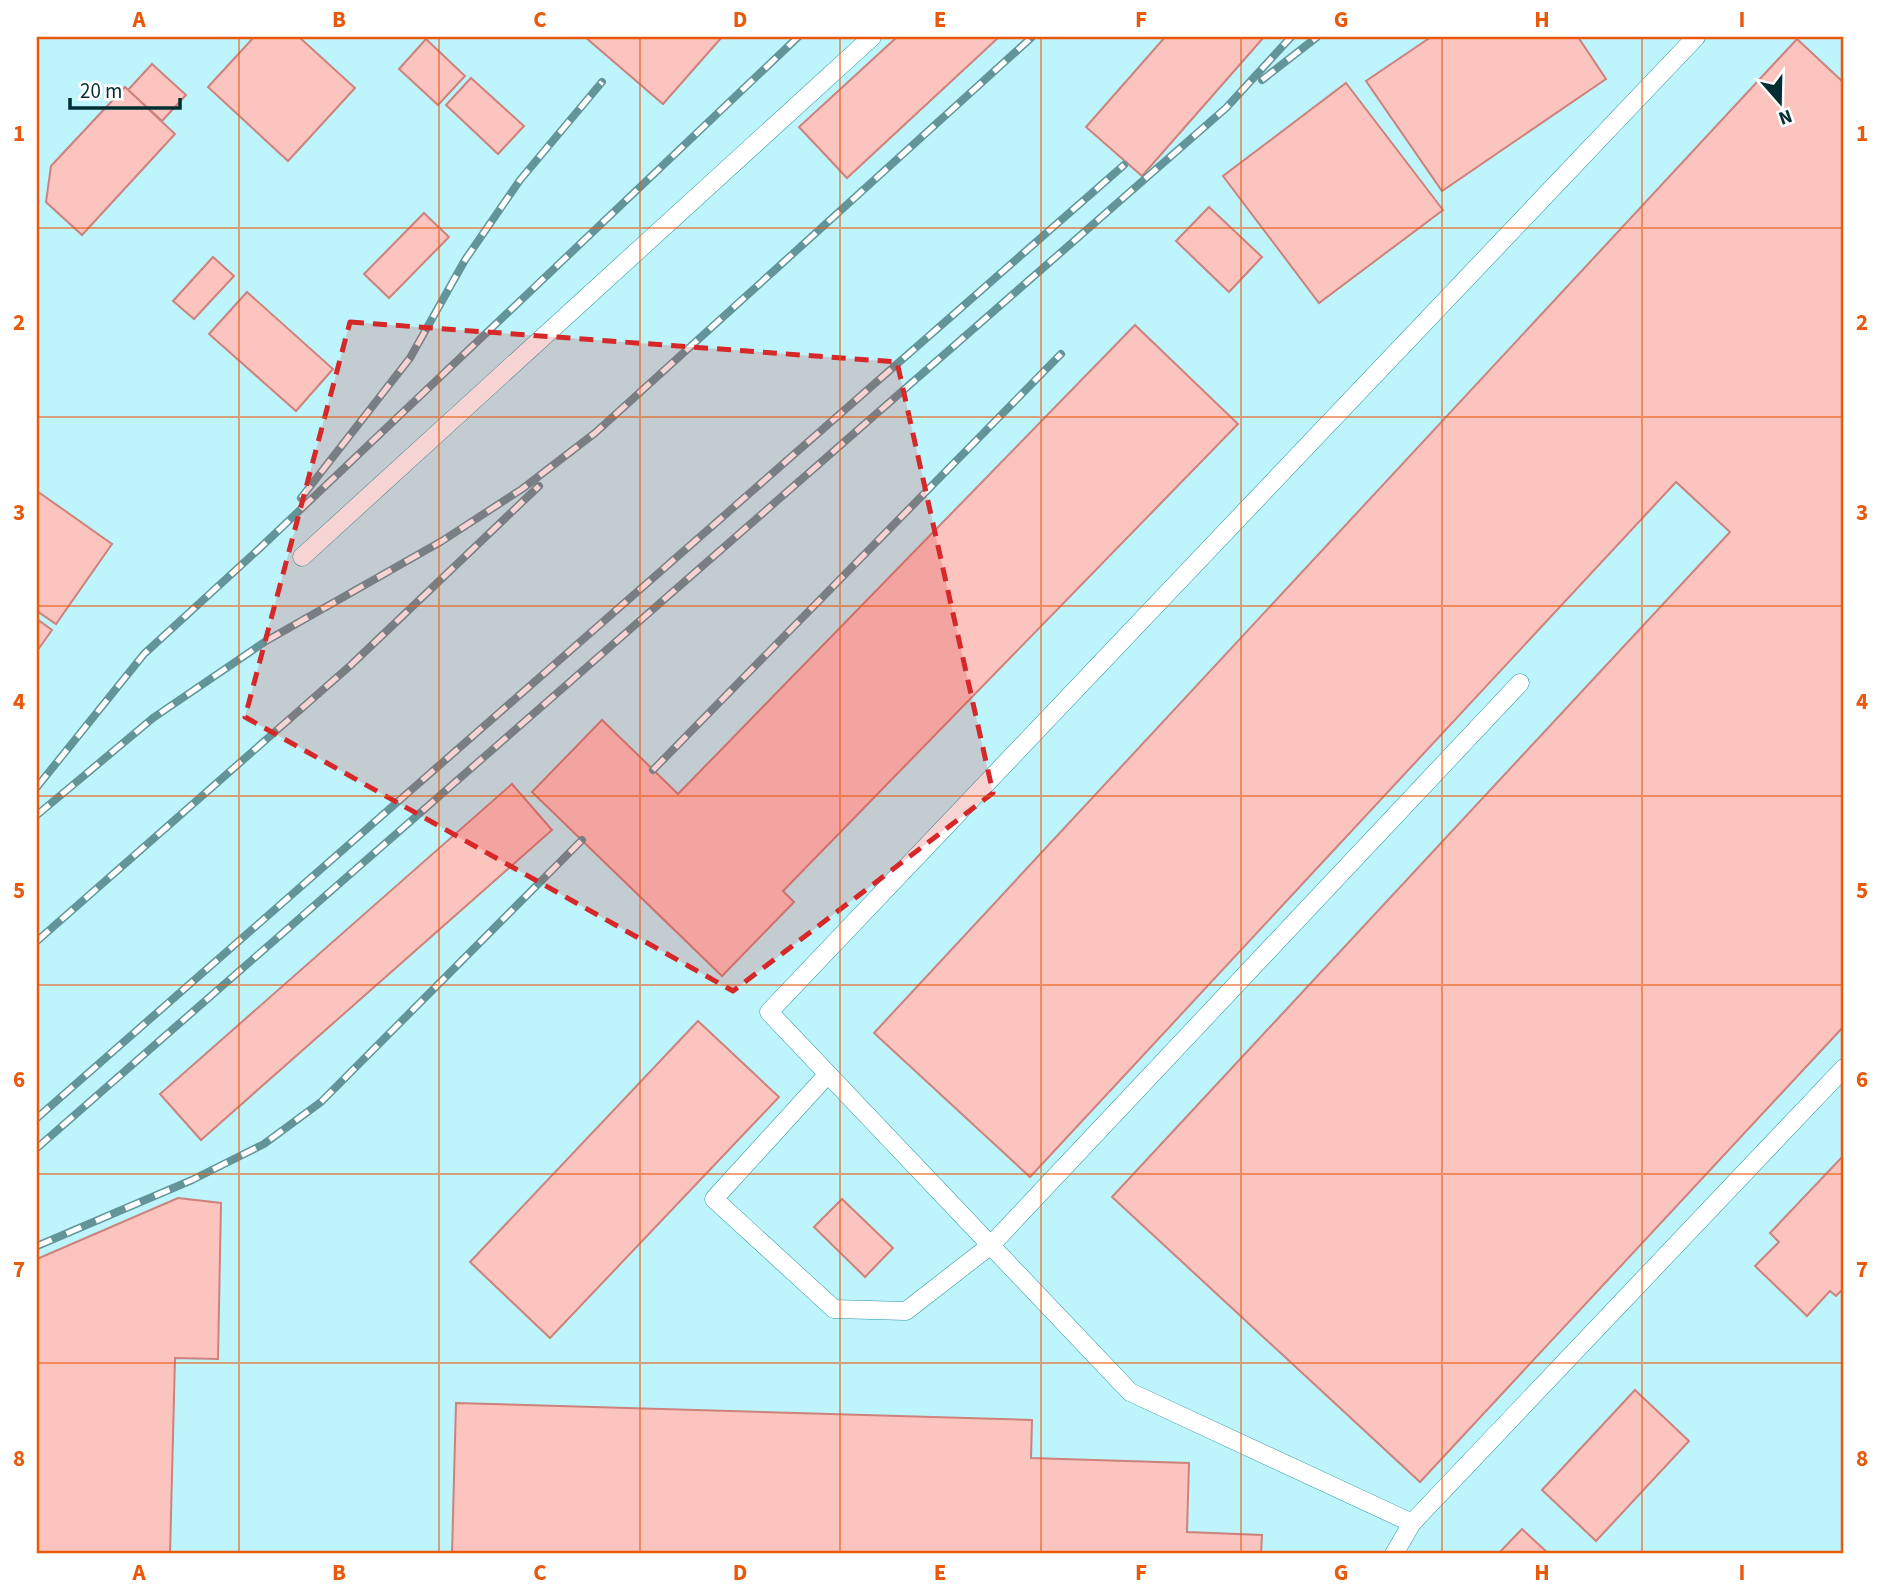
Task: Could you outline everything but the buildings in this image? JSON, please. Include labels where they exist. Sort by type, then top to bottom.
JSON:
[{"type":"lane","points":[[302,557],[872,37]]},
{"type":"lane","points":[[1412,1523],[1130,1392],[769,1012],[1696,37]]},
{"type":"lane","points":[[828,1074],[714,1199],[834,1309],[906,1311],[991,1245],[1520,683]]},
{"type":"lane","points":[[1394,1554],[1412,1523],[1844,1068]]},
{"type":"highlighted area","points":[[350,322],[897,362],[993,793],[733,991],[245,717]]},
{"type":"railway","points":[[37,787],[144,654],[261,547],[798,37]]},
{"type":"railway","points":[[37,815],[153,718],[266,641],[442,541],[522,489],[595,433],[1032,37]]},
{"type":"railway","points":[[37,1148],[1226,108],[1291,37]]},
{"type":"railway","points":[[1262,80],[1317,37]]},
{"type":"railway","points":[[301,498],[410,358],[465,260],[520,180],[602,82]]},
{"type":"railway","points":[[37,1118],[1124,165]]},
{"type":"railway","points":[[653,770],[1061,354]]},
{"type":"railway","points":[[37,941],[351,665],[539,486]]},
{"type":"railway","points":[[37,1246],[192,1180],[264,1144],[321,1102],[582,840]]}]
